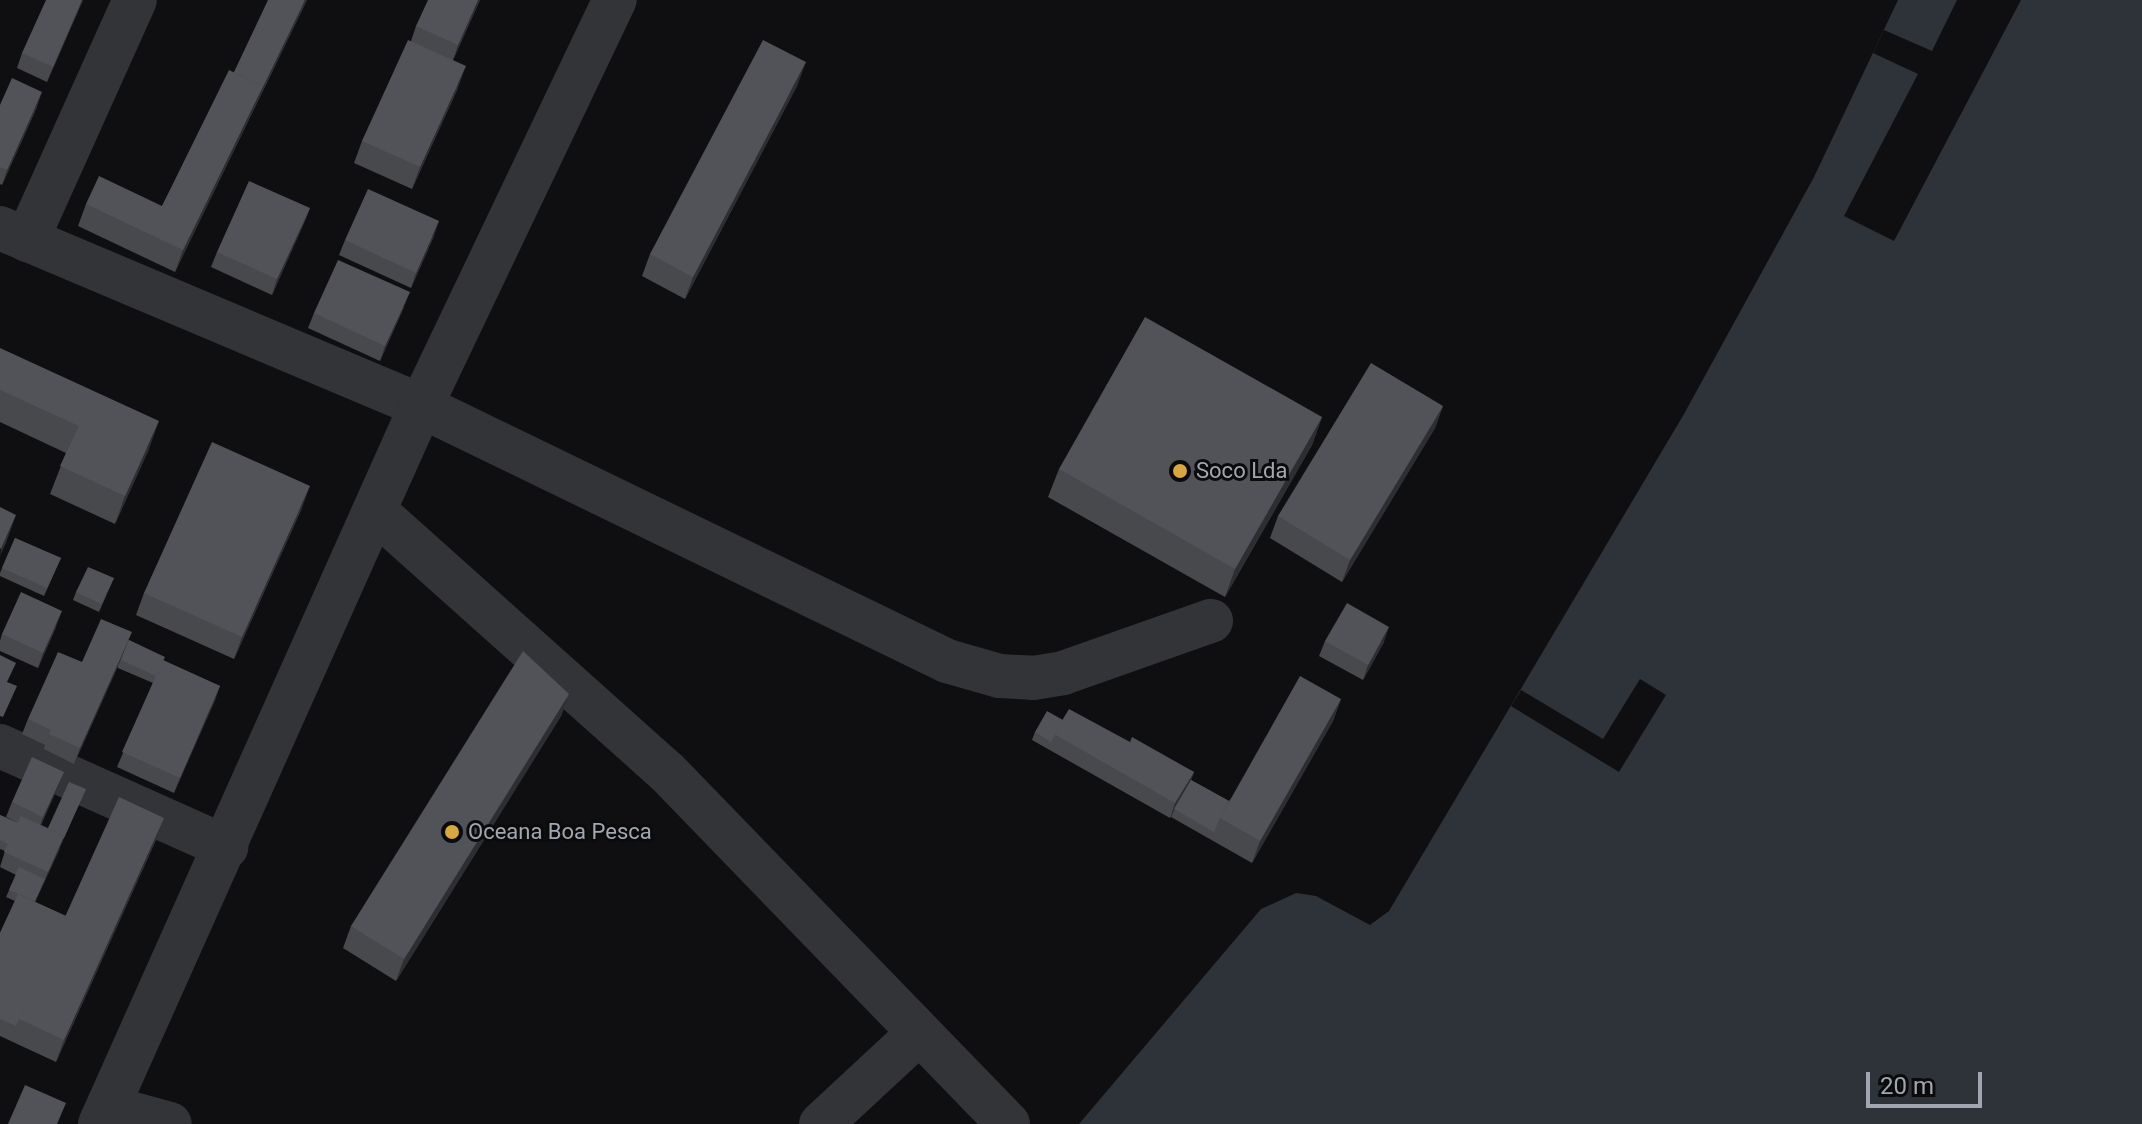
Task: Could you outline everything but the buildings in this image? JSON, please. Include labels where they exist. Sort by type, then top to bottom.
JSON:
[{"type":"street","points":[[135,0],[14,234],[421,406],[947,661],[999,676],[1063,673],[1211,621]]},
{"type":"street","points":[[170,1124],[104,1116],[421,406],[615,0]]},
{"type":"street","points":[[375,511],[667,772],[1008,1124]]},
{"type":"street","points":[[0,746],[226,847]]},
{"type":"street","points":[[821,1124],[919,1033]]},
{"type":"shaded area","points":[[1898,0],[2142,0],[2142,1124],[1079,1124],[1261,909],[1296,893],[1316,896],[1370,925],[1389,911],[1684,414],[1814,177]]},
{"type":"pier","points":[[1957,0],[2021,0],[1894,241],[1844,216],[1918,74],[1873,53],[1884,30],[1932,51]]},
{"type":"pier","points":[[1640,679],[1666,695],[1619,772],[1511,706],[1521,690],[1603,739]]},
{"type":"place","name":"Soco Lda","points":[[1180,471]]},
{"type":"place","name":"Oceana Boa Pesca","points":[[452,832]]}]
